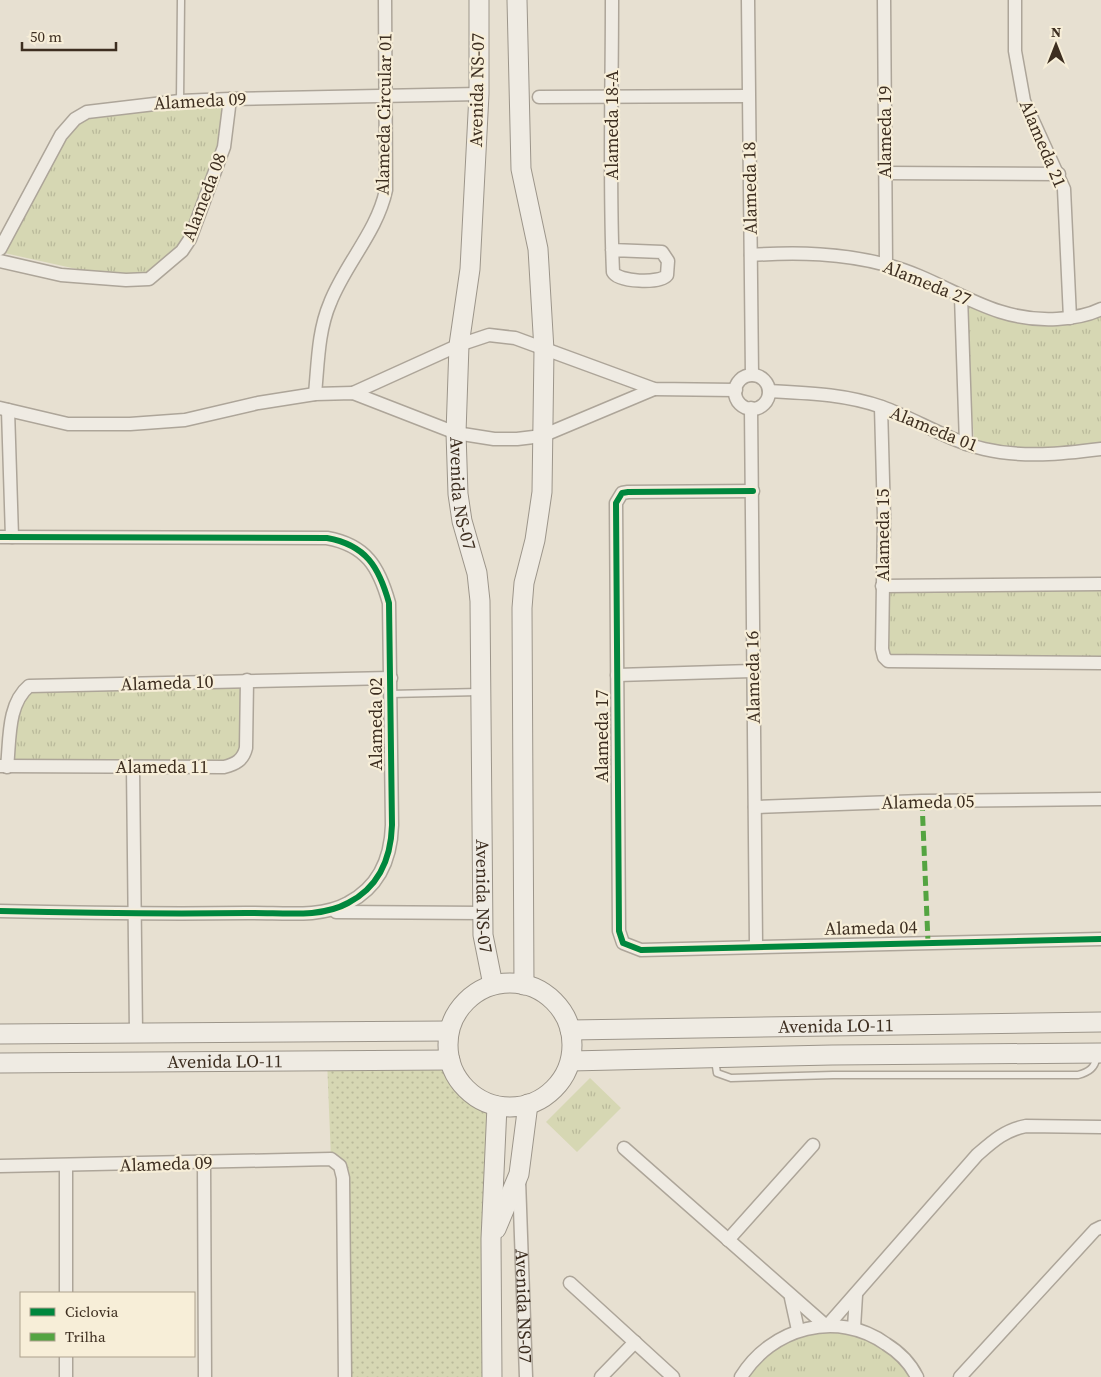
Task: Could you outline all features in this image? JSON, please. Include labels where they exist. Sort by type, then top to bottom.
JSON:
[{"type":"street","name":"Alameda Circular 01","points":[[315,394],[324,319],[330,302],[378,216],[385,196],[384,94],[386,0]]},
{"type":"street","name":"Avenida NS-07","points":[[479,0],[479,94],[470,269],[459,345],[456,433],[458,494],[462,521],[477,573],[480,601],[483,935],[493,986]]},
{"type":"street","name":"Avenida NS-07","points":[[517,0],[521,170],[538,249],[544,350],[542,492],[535,540],[524,582],[522,608],[524,985]]},
{"type":"street","name":"Alameda 18-A","points":[[612,0],[612,250]]},
{"type":"street","name":"Alameda 18","points":[[748,0],[752,375]]},
{"type":"street","name":"Alameda 19","points":[[884,0],[886,265]]},
{"type":"street","name":"Alameda 21","points":[[1015,0],[1015,51],[1024,101],[1059,174],[1064,189],[1070,318]]},
{"type":"street","name":"Alameda 09","points":[[0,249],[48,156],[75,119],[100,109],[180,101],[230,99],[384,94],[479,94]]},
{"type":"street","points":[[540,97],[748,96]]},
{"type":"street","name":"Alameda 08","points":[[0,261],[62,275],[126,280],[149,279],[182,251],[190,239],[224,147],[230,99]]},
{"type":"street","points":[[885,172],[1059,174]]},
{"type":"street","name":"Alameda 27","points":[[751,256],[790,253],[832,254],[886,265],[904,270],[994,312],[1024,318],[1070,318],[1101,309]]},
{"type":"street","points":[[961,296],[966,444]]},
{"type":"street","points":[[353,393],[459,345],[489,335],[515,338],[654,389],[736,390]]},
{"type":"street","points":[[752,375],[762,378],[769,392],[764,404],[751,408],[741,404],[736,390],[742,378],[752,375]]},
{"type":"street","points":[[6,537],[4,409],[68,424],[130,424],[185,420],[315,394],[353,393],[456,433],[494,439],[542,436],[654,389]]},
{"type":"street","name":"Alameda 01","points":[[769,392],[833,395],[881,407],[941,435],[966,444],[994,450],[1036,455],[1101,449]]},
{"type":"street","name":"Alameda 15","points":[[881,407],[884,517],[882,649],[888,661],[1101,663]]},
{"type":"street","name":"Alameda 16","points":[[751,408],[756,946]]},
{"type":"street","name":"Alameda 17","points":[[641,950],[623,943],[618,931],[615,508],[619,497],[628,492],[753,491]]},
{"type":"street","name":"Alameda 02","points":[[0,911],[134,915],[328,912],[363,894],[375,882],[386,863],[391,846],[389,603],[384,583],[373,564],[358,548],[343,541],[327,538],[6,537]]},
{"type":"street","points":[[882,586],[1101,584]]},
{"type":"street","points":[[617,675],[752,671]]},
{"type":"street","name":"Alameda 10","points":[[4,766],[14,708],[18,698],[29,686],[391,678]]},
{"type":"street","name":"Alameda 11","points":[[4,766],[224,767],[238,761],[246,748],[247,680]]},
{"type":"street","points":[[133,767],[136,1033]]},
{"type":"street","name":"Alameda 05","points":[[755,807],[922,801],[1101,799]]},
{"type":"street","points":[[328,912],[483,913]]},
{"type":"street","name":"Alameda 04","points":[[641,950],[1101,939]]},
{"type":"street","points":[[508,983],[524,985],[540,991],[554,1001],[564,1014],[570,1030],[571,1061],[562,1079],[547,1094],[528,1104],[513,1107],[497,1106],[476,1097],[459,1081],[450,1060],[448,1046],[449,1031],[458,1011],[473,995],[493,986],[508,983]]},
{"type":"street","name":"Avenida LO-11","points":[[570,1030],[1101,1022]]},
{"type":"street","name":"Avenida LO-11","points":[[0,1034],[449,1031]]},
{"type":"street","name":"Avenida LO-11","points":[[571,1061],[832,1055],[1100,1053]]},
{"type":"street","name":"Avenida LO-11","points":[[0,1063],[450,1060]]},
{"type":"street","name":"Avenida NS-07","points":[[526,1377],[519,1174],[528,1104]]},
{"type":"street","name":"Avenida NS-07","points":[[492,1377],[491,1239],[497,1106]]},
{"type":"street","points":[[827,1325],[856,1295],[977,1155],[998,1136],[1014,1128],[1026,1126],[1101,1127]]},
{"type":"street","points":[[728,1240],[813,1145]]},
{"type":"street","points":[[624,1148],[791,1298],[827,1325]]},
{"type":"street","name":"Alameda 09","points":[[0,1166],[331,1159],[340,1166],[343,1178],[345,1377]]},
{"type":"street","points":[[204,1162],[205,1377]]},
{"type":"street","points":[[66,1166],[66,1292]]},
{"type":"street","name":"Avenida NS-07","points":[[491,1239],[519,1174]]},
{"type":"street","points":[[960,1377],[1095,1230],[1101,1227]]},
{"type":"street","points":[[570,1283],[673,1377]]},
{"type":"street","points":[[854,1328],[856,1295]]},
{"type":"street","points":[[791,1298],[798,1330]]},
{"type":"street","points":[[741,1377],[762,1350],[779,1338],[798,1330],[827,1325],[854,1328],[877,1337],[898,1352],[917,1377]]},
{"type":"street","points":[[601,1377],[635,1342]]},
{"type":"street","points":[[66,1357],[66,1377]]},
{"type":"lane","points":[[180,101],[181,0]]},
{"type":"lane","points":[[390,694],[481,692]]},
{"type":"green space","points":[[180,101],[226,108],[204,201],[182,251],[149,279],[126,280],[0,252],[62,132],[87,112]]},
{"type":"green space","points":[[961,296],[1048,320],[1101,309],[1101,449],[1011,453],[974,438]]},
{"type":"green space","points":[[1101,584],[1101,663],[888,661],[882,586]]},
{"type":"green space","points":[[247,680],[246,748],[232,765],[7,767],[18,698],[39,685]]},
{"type":"green space","points":[[327,1060],[450,1060],[476,1097],[497,1106],[492,1377],[345,1377],[340,1166],[331,1159]]},
{"type":"green space","points":[[590,1078],[621,1108],[577,1152],[546,1122]]},
{"type":"green space","points":[[825,1325],[877,1337],[917,1377],[741,1377],[762,1350]]},
{"type":"marked path","points":[[922,801],[928,942]]},
{"type":"cycle path","points":[[753,491],[628,492],[622,493],[616,503],[619,931],[623,943],[641,950],[1101,939]]},
{"type":"cycle path","points":[[0,537],[327,538],[340,541],[361,552],[375,568],[389,603],[392,825],[386,860],[381,871],[368,889],[348,903],[324,911],[299,914],[0,911]]}]
